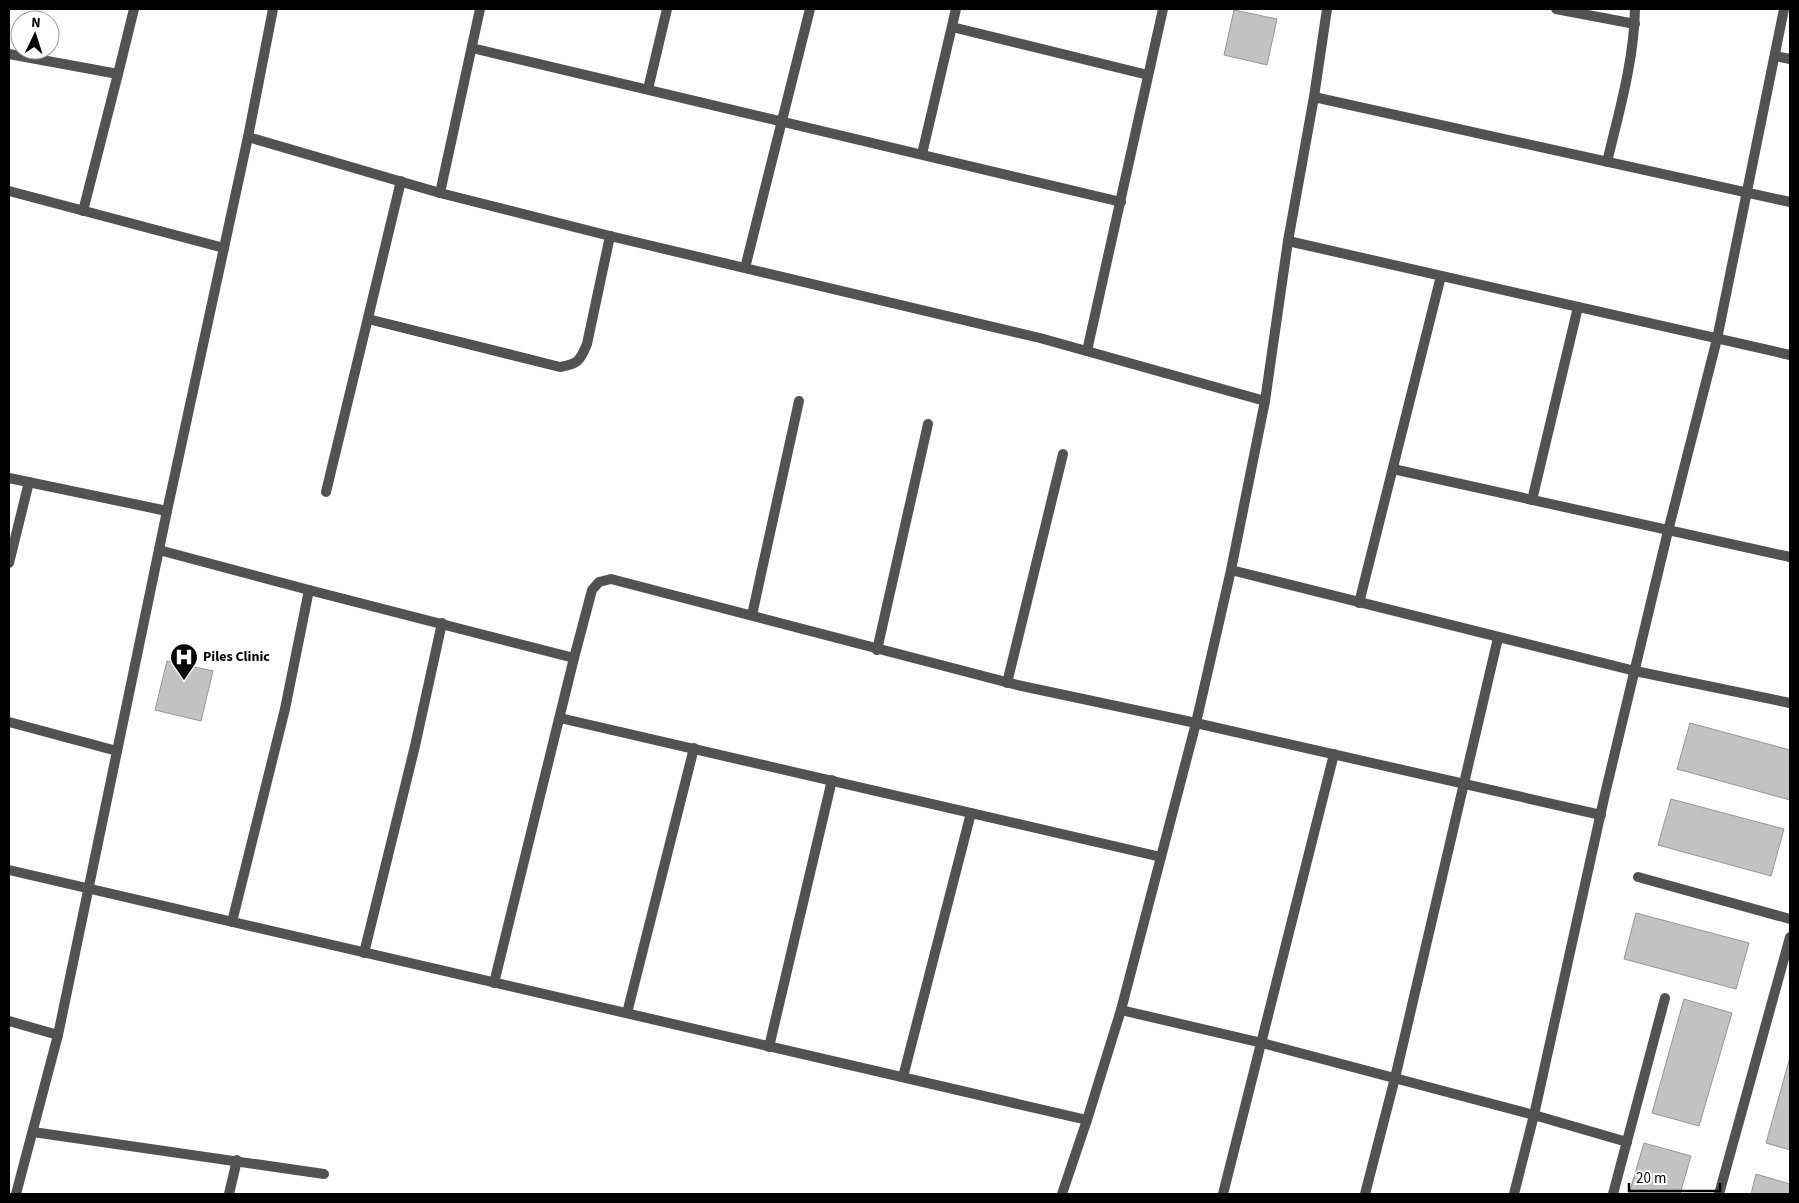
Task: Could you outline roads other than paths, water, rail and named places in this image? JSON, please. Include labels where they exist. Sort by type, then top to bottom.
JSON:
[{"type":"street","points":[[83,211],[134,9]]},
{"type":"street","points":[[16,1194],[58,1035],[158,550],[274,9]]},
{"type":"street","points":[[440,192],[480,9]]},
{"type":"street","points":[[648,89],[667,9]]},
{"type":"street","points":[[745,268],[810,9]]},
{"type":"street","points":[[922,154],[956,9]]},
{"type":"street","points":[[1086,351],[1163,9]]},
{"type":"street","points":[[1062,1194],[1122,1010],[1196,723],[1231,570],[1265,401],[1288,241],[1314,97],[1327,9]]},
{"type":"street","points":[[1556,9],[1634,24]]},
{"type":"street","points":[[1607,162],[1628,73],[1635,9]]},
{"type":"street","points":[[1514,1194],[1534,1115],[1601,815],[1668,531],[1717,339],[1784,9]]},
{"type":"street","points":[[952,27],[1148,75]]},
{"type":"street","points":[[472,48],[1121,202]]},
{"type":"street","points":[[9,54],[118,74]]},
{"type":"street","points":[[1775,56],[1790,59]]},
{"type":"street","points":[[1314,97],[1790,202]]},
{"type":"street","points":[[248,137],[440,192],[610,236],[1031,336],[1265,401]]},
{"type":"street","points":[[326,492],[402,181]]},
{"type":"street","points":[[9,191],[224,248]]},
{"type":"street","points":[[368,320],[560,366],[572,365],[581,359],[587,344],[610,236]]},
{"type":"street","points":[[1288,241],[1790,355]]},
{"type":"street","points":[[1359,603],[1441,276]]},
{"type":"street","points":[[1532,500],[1578,307]]},
{"type":"street","points":[[752,615],[798,401]]},
{"type":"street","points":[[877,650],[928,424]]},
{"type":"street","points":[[1007,683],[1063,454]]},
{"type":"street","points":[[1393,469],[1790,557]]},
{"type":"street","points":[[9,478],[167,511]]},
{"type":"street","points":[[9,563],[29,482]]},
{"type":"street","points":[[158,550],[574,658]]},
{"type":"street","points":[[1231,570],[1635,672],[1790,703]]},
{"type":"street","points":[[494,982],[592,590],[599,582],[611,579],[1007,683],[1196,723],[1601,815]]},
{"type":"street","points":[[232,922],[285,708],[309,590]]},
{"type":"street","points":[[364,952],[415,746],[442,623]]},
{"type":"street","points":[[1365,1194],[1395,1078],[1498,638]]},
{"type":"street","points":[[560,718],[1161,857]]},
{"type":"street","points":[[9,722],[117,751]]},
{"type":"street","points":[[627,1013],[694,748]]},
{"type":"street","points":[[1223,1194],[1334,754]]},
{"type":"street","points":[[769,1047],[832,780]]},
{"type":"street","points":[[904,1077],[971,813]]},
{"type":"street","points":[[9,870],[1087,1120]]},
{"type":"street","points":[[1638,877],[1790,919]]},
{"type":"street","points":[[1719,1194],[1790,938]]},
{"type":"street","points":[[1613,1194],[1665,998]]},
{"type":"street","points":[[1122,1010],[1262,1043],[1534,1115],[1627,1142]]},
{"type":"street","points":[[9,1021],[58,1035]]},
{"type":"street","points":[[33,1132],[324,1174]]},
{"type":"street","points":[[229,1194],[237,1160]]},
{"type":"place","name":"Piles Clinic","points":[[184,681]]}]
